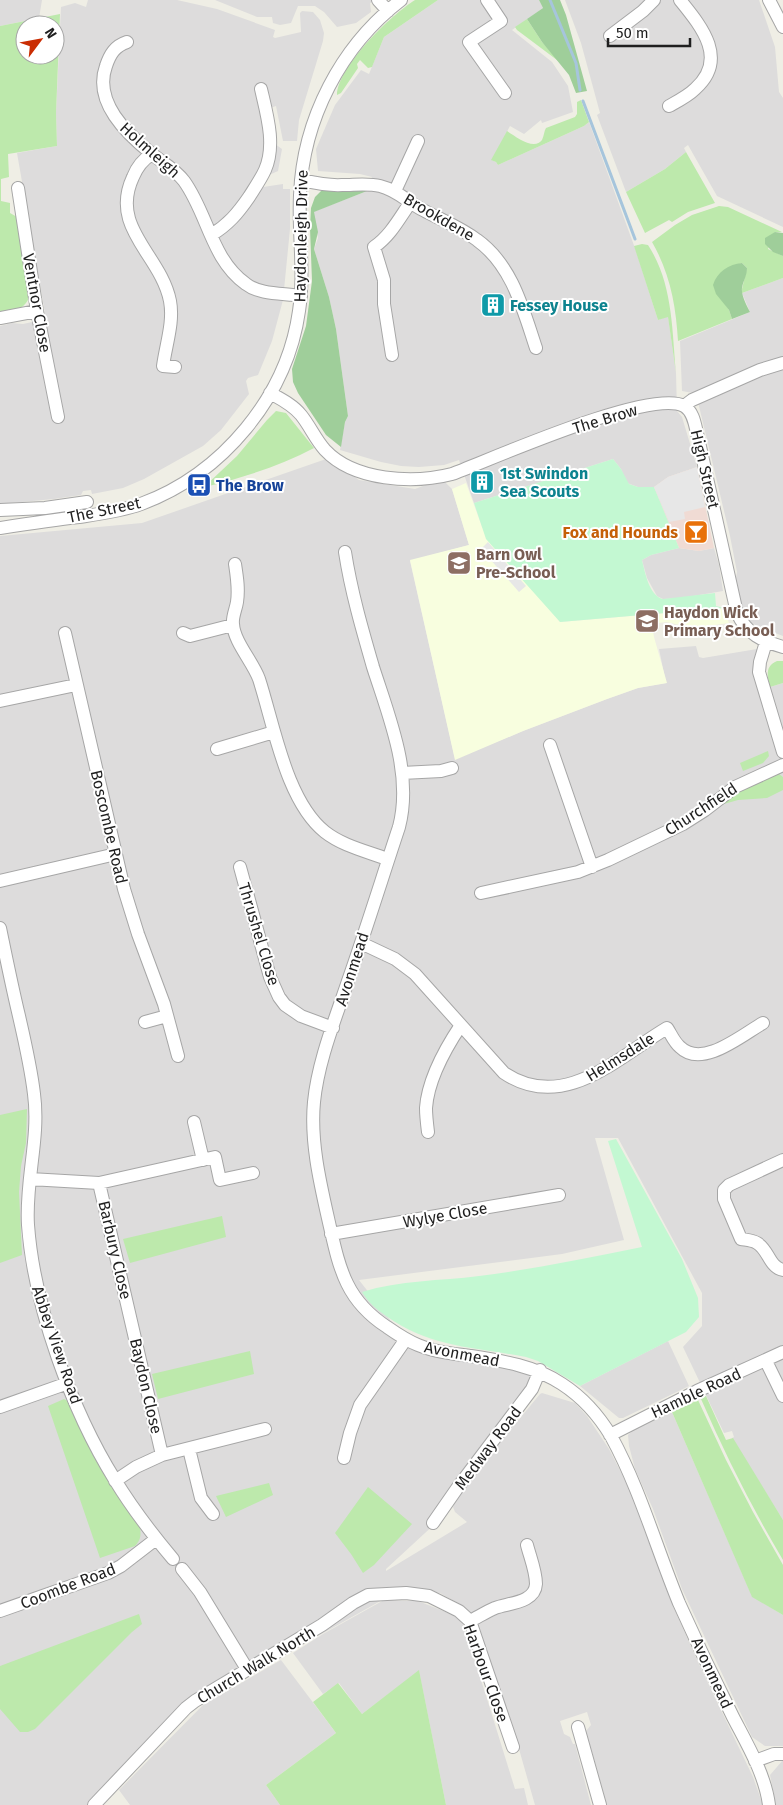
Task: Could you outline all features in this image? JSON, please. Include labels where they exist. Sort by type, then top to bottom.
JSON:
[{"type":"street","points":[[378,0],[388,11]]},
{"type":"street","name":"Haydonleigh Drive","points":[[224,452],[246,429],[270,393],[288,356],[294,338],[301,296],[302,274],[301,180],[308,140],[325,93],[351,51],[374,23],[401,0]]},
{"type":"street","points":[[487,0],[501,21],[469,42],[505,94]]},
{"type":"street","points":[[610,36],[643,11],[654,0]]},
{"type":"street","points":[[669,106],[688,95],[700,84],[707,72],[711,59],[711,49],[705,35],[680,0]]},
{"type":"street","points":[[769,0],[783,27]]},
{"type":"street","name":"Holmleigh","points":[[127,42],[115,49],[109,58],[103,78],[104,91],[108,103],[120,124],[152,154],[184,180],[227,266],[248,286],[257,290],[301,296]]},
{"type":"street","points":[[210,235],[226,226],[235,216],[266,169],[270,141],[268,119],[261,90]]},
{"type":"street","name":"Brookdene","points":[[395,191],[418,140]]},
{"type":"street","points":[[152,154],[137,167],[129,185],[126,203],[134,233],[160,272],[167,290],[170,302],[170,327],[163,366],[175,367]]},
{"type":"street","name":"Brookdene","points":[[301,180],[327,184],[373,184],[395,191],[410,203],[467,233],[491,252],[502,264],[512,281],[536,348]]},
{"type":"street","name":"Ventnor Close","points":[[18,188],[37,311],[58,417]]},
{"type":"street","points":[[392,355],[384,304],[384,280],[374,247],[384,240],[410,203]]},
{"type":"street","points":[[0,318],[37,311]]},
{"type":"street","name":"High Street","points":[[783,363],[760,370],[692,400],[683,406],[691,414],[697,433],[737,613],[749,632],[766,642],[783,647]]},
{"type":"street","name":"The Brow","points":[[270,393],[296,410],[322,446],[338,460],[372,474],[404,480],[452,474],[618,412],[665,404],[683,406]]},
{"type":"street","name":"The Street","points":[[0,528],[98,514],[139,505],[197,475],[214,463],[224,452]]},
{"type":"street","points":[[0,510],[44,508],[87,502]]},
{"type":"street","name":"Avonmead","points":[[345,552],[356,606],[389,718],[402,773],[402,814],[333,1028],[319,1075],[314,1101],[313,1118],[317,1163],[331,1234],[340,1268],[359,1304],[375,1318],[417,1345],[447,1353],[501,1361],[540,1370],[563,1384],[597,1416],[610,1435],[648,1518],[679,1601],[755,1761],[769,1805]]},
{"type":"street","points":[[235,564],[238,584],[233,625],[256,672],[274,732],[300,803],[312,820],[335,839],[387,859]]},
{"type":"street","points":[[182,633],[190,636],[233,625]]},
{"type":"street","name":"Boscombe Road","points":[[65,633],[133,920],[168,1016],[178,1056]]},
{"type":"street","points":[[766,642],[759,672],[783,752]]},
{"type":"street","points":[[0,701],[76,685]]},
{"type":"street","points":[[217,749],[274,732]]},
{"type":"street","points":[[550,745],[592,867]]},
{"type":"street","name":"Churchfield","points":[[482,893],[570,874],[592,867],[684,824],[735,787],[783,765]]},
{"type":"street","points":[[402,773],[452,768]]},
{"type":"street","points":[[0,881],[116,854]]},
{"type":"street","name":"Thrushel Close","points":[[240,866],[270,977],[279,996],[285,1005],[301,1016],[333,1028]]},
{"type":"street","name":"Abbey View Road","points":[[0,928],[34,1094],[35,1138],[30,1179],[28,1223],[31,1258],[50,1335],[68,1383],[95,1444],[115,1481],[133,1508],[173,1559]]},
{"type":"street","name":"Helmsdale","points":[[361,943],[395,959],[415,974],[504,1073],[523,1083],[545,1086],[568,1085],[593,1076],[667,1028],[680,1048],[701,1055],[729,1043],[763,1023]]},
{"type":"street","points":[[145,1022],[168,1016]]},
{"type":"street","points":[[428,1132],[426,1110],[431,1084],[443,1054],[461,1025]]},
{"type":"street","points":[[194,1122],[203,1160],[215,1157],[220,1180],[253,1173]]},
{"type":"street","name":"Barbury Close","points":[[30,1179],[100,1183],[203,1160]]},
{"type":"street","points":[[783,1160],[729,1185],[724,1190],[724,1199],[741,1239],[751,1240],[759,1244],[772,1263],[778,1269],[783,1270]]},
{"type":"street","name":"Barbury Close","points":[[100,1183],[131,1316]]},
{"type":"street","name":"Wylye Close","points":[[331,1234],[559,1195]]},
{"type":"street","name":"Baydon Close","points":[[131,1316],[134,1337],[162,1455]]},
{"type":"street","points":[[344,1458],[360,1405],[406,1338]]},
{"type":"street","name":"Hamble Road","points":[[610,1435],[697,1391],[783,1352]]},
{"type":"street","points":[[766,1361],[783,1396]]},
{"type":"street","name":"Medway Road","points":[[434,1522],[532,1389],[540,1370]]},
{"type":"street","points":[[0,1407],[68,1383]]},
{"type":"street","name":"Baydon Close","points":[[115,1481],[136,1467],[162,1455],[264,1429]]},
{"type":"street","points":[[189,1449],[201,1498],[213,1514]]},
{"type":"street","name":"Coombe Road","points":[[0,1612],[108,1573],[121,1566],[156,1538]]},
{"type":"street","points":[[470,1621],[493,1609],[524,1600],[533,1592],[536,1585],[535,1576],[527,1545]]},
{"type":"street","points":[[182,1570],[200,1592],[247,1669]]},
{"type":"street","name":"Harbour Close","points":[[364,1597],[380,1594],[421,1594],[454,1608],[470,1621],[513,1747]]},
{"type":"street","name":"Church Walk North","points":[[94,1805],[186,1708],[204,1694],[322,1625],[364,1597]]},
{"type":"street","points":[[578,1727],[600,1805]]},
{"type":"street","points":[[755,1761],[774,1754],[783,1754]]},
{"type":"shaded area","points":[[0,0],[42,0],[40,15],[15,15],[15,23],[0,26]]},
{"type":"shaded area","points":[[88,0],[177,0],[217,9],[275,30],[273,37],[275,38],[301,32],[300,13],[302,11],[313,12],[320,20],[324,33],[323,41],[299,120],[297,141],[283,141],[276,106],[270,108],[275,144],[282,149],[278,171],[269,175],[263,187],[283,184],[283,189],[290,189],[290,229],[283,300],[272,341],[258,375],[248,378],[246,381],[249,394],[221,430],[203,446],[144,479],[123,488],[92,494],[91,490],[83,491],[81,495],[0,504],[0,326],[46,319],[17,153],[57,146],[56,113],[58,65],[65,65],[65,15],[61,15],[61,7],[75,3],[86,7]]},
{"type":"shaded area","points":[[215,0],[376,0],[370,3],[371,12],[356,23],[337,27],[324,12],[315,6],[298,6],[291,23],[280,25],[273,23],[272,17],[257,17]]},
{"type":"shaded area","points":[[438,0],[539,0],[543,8],[512,30],[552,62],[568,86],[573,112],[542,123],[541,120],[524,134],[510,126],[492,160],[498,165],[589,122],[636,251],[658,320],[668,316],[676,373],[677,411],[682,417],[697,467],[668,477],[654,487],[638,487],[627,483],[621,469],[613,459],[474,503],[459,460],[444,465],[401,466],[340,450],[345,422],[348,416],[336,329],[329,297],[314,249],[318,238],[313,212],[367,191],[372,177],[360,174],[318,171],[316,149],[335,105],[361,70],[369,74],[384,37]]},
{"type":"shaded area","points":[[565,0],[759,0],[775,47],[779,92],[783,98],[783,227],[717,196],[688,145],[684,148],[686,152],[665,169],[626,192],[597,115],[600,113],[581,43]]},
{"type":"shaded area","points":[[783,278],[783,636],[750,622],[743,613],[730,536],[698,402],[693,393],[682,391],[680,341],[750,312],[742,293]]},
{"type":"shaded area","points":[[329,458],[359,480],[415,489],[442,479],[452,489],[469,545],[410,561],[455,759],[607,699],[638,688],[666,683],[659,649],[696,646],[699,657],[703,658],[757,649],[770,687],[783,683],[783,1520],[732,1438],[734,1437],[732,1431],[724,1433],[683,1347],[702,1326],[702,1293],[618,1138],[595,1138],[624,1240],[562,1254],[359,1280],[391,1321],[427,1349],[540,1375],[438,1521],[386,1571],[467,1522],[455,1512],[453,1507],[460,1491],[540,1394],[575,1403],[587,1416],[609,1449],[628,1486],[673,1606],[753,1777],[763,1805],[607,1805],[586,1731],[591,1725],[587,1712],[560,1721],[564,1734],[570,1737],[573,1744],[575,1744],[591,1805],[535,1805],[507,1707],[504,1705],[477,1623],[472,1614],[466,1608],[440,1593],[396,1588],[393,1594],[293,1650],[281,1654],[194,1709],[118,1788],[95,1805],[0,1805],[0,536],[142,523]]},
{"type":"shaded area","points":[[697,467],[714,548],[699,551],[679,548],[654,487],[668,477]]},
{"type":"shaded area","points":[[697,467],[705,507],[684,512],[685,519],[669,522],[654,487],[668,477]]},
{"type":"shaded area","name":"Haydon Wick Primary School","points":[[466,483],[482,527],[560,622],[724,608],[729,623],[700,627],[689,627],[666,622],[652,624],[667,683],[638,688],[607,699],[523,731],[455,760],[410,560],[469,545],[452,489]]},
{"type":"shaded area","points":[[488,542],[526,586],[519,592],[481,549]]},
{"type":"shaded area","points":[[679,548],[699,551],[714,548],[723,591],[681,598],[663,599],[657,596],[647,578],[642,560],[651,555]]},
{"type":"shaded area","points":[[668,1341],[689,1386],[623,1418],[619,1418],[580,1386]]},
{"type":"shaded area","points":[[672,1412],[752,1596],[783,1615],[783,1746],[765,1746],[752,1737],[682,1589],[653,1509],[635,1469],[628,1435],[632,1431]]},
{"type":"shaded area","points":[[384,1600],[418,1601],[451,1614],[463,1624],[515,1789],[524,1788],[528,1805],[446,1805],[419,1671],[362,1714],[339,1683],[323,1694],[293,1653]]},
{"type":"shaded area","points":[[281,1660],[336,1733],[266,1785],[280,1805],[130,1805],[119,1790],[203,1705]]},
{"type":"shaded area","points":[[783,1760],[783,1805],[776,1805],[770,1775]]},
{"type":"green space","points":[[415,0],[438,0],[384,37],[372,67],[368,68],[360,60],[357,64],[358,68],[341,93],[337,95],[346,70],[367,42],[393,17]]},
{"type":"green space","points":[[539,0],[560,0],[587,91],[576,93],[569,75],[542,42],[527,19],[543,8]]},
{"type":"green space","points":[[527,19],[542,42],[561,63],[517,30],[515,27]]},
{"type":"green space","points":[[15,23],[15,65],[58,65],[57,146],[8,154],[9,177],[1,179],[1,201],[10,203],[10,213],[17,217],[30,296],[22,307],[0,312],[0,26]]},
{"type":"green space","points":[[581,100],[589,122],[584,126],[498,165],[491,160],[507,131],[524,142],[539,143],[546,128],[575,117],[577,114],[577,102]]},
{"type":"green space","points":[[686,152],[715,203],[688,212],[672,222],[669,220],[645,233],[626,192],[665,169]]},
{"type":"green space","points":[[368,188],[367,191],[314,212],[318,232],[314,249],[329,297],[336,329],[348,416],[345,422],[341,447],[326,435],[298,393],[293,382],[292,369],[306,326],[312,281],[311,208],[315,197],[322,190]]},
{"type":"green space","points":[[719,206],[728,207],[782,232],[775,232],[768,249],[783,256],[783,278],[742,293],[747,268],[742,263],[731,267],[721,298],[729,310],[732,319],[678,341],[676,315],[668,278],[652,242],[692,215]]},
{"type":"green space","points":[[775,232],[783,233],[783,256],[773,252],[765,244],[765,238]]},
{"type":"green space","points":[[648,245],[656,260],[667,291],[676,373],[668,317],[658,320],[634,246]]},
{"type":"green space","points":[[742,263],[747,268],[742,294],[750,312],[732,319],[729,310],[716,294],[713,285],[717,276],[724,270]]},
{"type":"green space","points":[[276,411],[286,413],[314,448],[260,471],[204,487],[237,456]]},
{"type":"green space","points":[[613,459],[629,484],[638,487],[654,487],[679,548],[651,555],[642,560],[651,589],[658,597],[663,599],[715,593],[716,606],[724,608],[560,622],[486,539],[474,503]]},
{"type":"green space","points":[[777,661],[783,661],[783,683],[770,687],[769,669]]},
{"type":"green space","points":[[768,751],[769,756],[763,763],[743,771],[740,763]]},
{"type":"green space","points":[[769,774],[779,774],[783,777],[783,790],[767,798],[738,800],[724,804],[723,802],[735,791]]},
{"type":"green space","points":[[27,1109],[26,1143],[21,1166],[19,1192],[22,1255],[0,1263],[0,1115]]},
{"type":"green space","points":[[616,1139],[682,1259],[698,1298],[699,1317],[686,1332],[580,1386],[538,1361],[526,1357],[454,1345],[403,1327],[376,1308],[362,1292],[405,1283],[520,1270],[642,1247],[608,1141]]},
{"type":"green space","points":[[222,1216],[226,1237],[130,1263],[123,1239]]},
{"type":"green space","points":[[250,1351],[254,1374],[158,1399],[152,1374]]},
{"type":"green space","points":[[706,1396],[726,1440],[733,1438],[783,1520],[783,1560],[750,1501],[720,1440],[701,1399]]},
{"type":"green space","points":[[64,1399],[70,1402],[110,1484],[140,1527],[140,1537],[135,1546],[100,1558],[48,1406]]},
{"type":"green space","points":[[698,1400],[726,1460],[783,1565],[783,1615],[752,1597],[672,1412]]},
{"type":"green space","points":[[269,1483],[273,1495],[226,1517],[216,1496]]},
{"type":"green space","points":[[368,1487],[412,1524],[374,1565],[363,1573],[335,1533]]},
{"type":"green space","points":[[139,1614],[142,1624],[35,1729],[28,1732],[20,1732],[0,1709],[0,1666]]},
{"type":"green space","points":[[419,1670],[446,1805],[280,1805],[266,1785],[336,1733],[313,1702],[338,1683],[362,1714]]},
{"type":"waterway","points":[[550,0],[576,63],[580,90]]},
{"type":"waterway","points":[[583,101],[635,239]]},
{"type":"place","name":"Fessey House","points":[[493,305]]},
{"type":"place","name":"1st Swindon Sea Scouts","points":[[482,482]]},
{"type":"place","name":"The Brow","points":[[199,485]]},
{"type":"place","name":"Fox and Hounds","points":[[696,532]]},
{"type":"place","name":"Barn Owl Pre-School","points":[[459,563]]},
{"type":"place","name":"Haydon Wick Primary School","points":[[647,621]]}]
